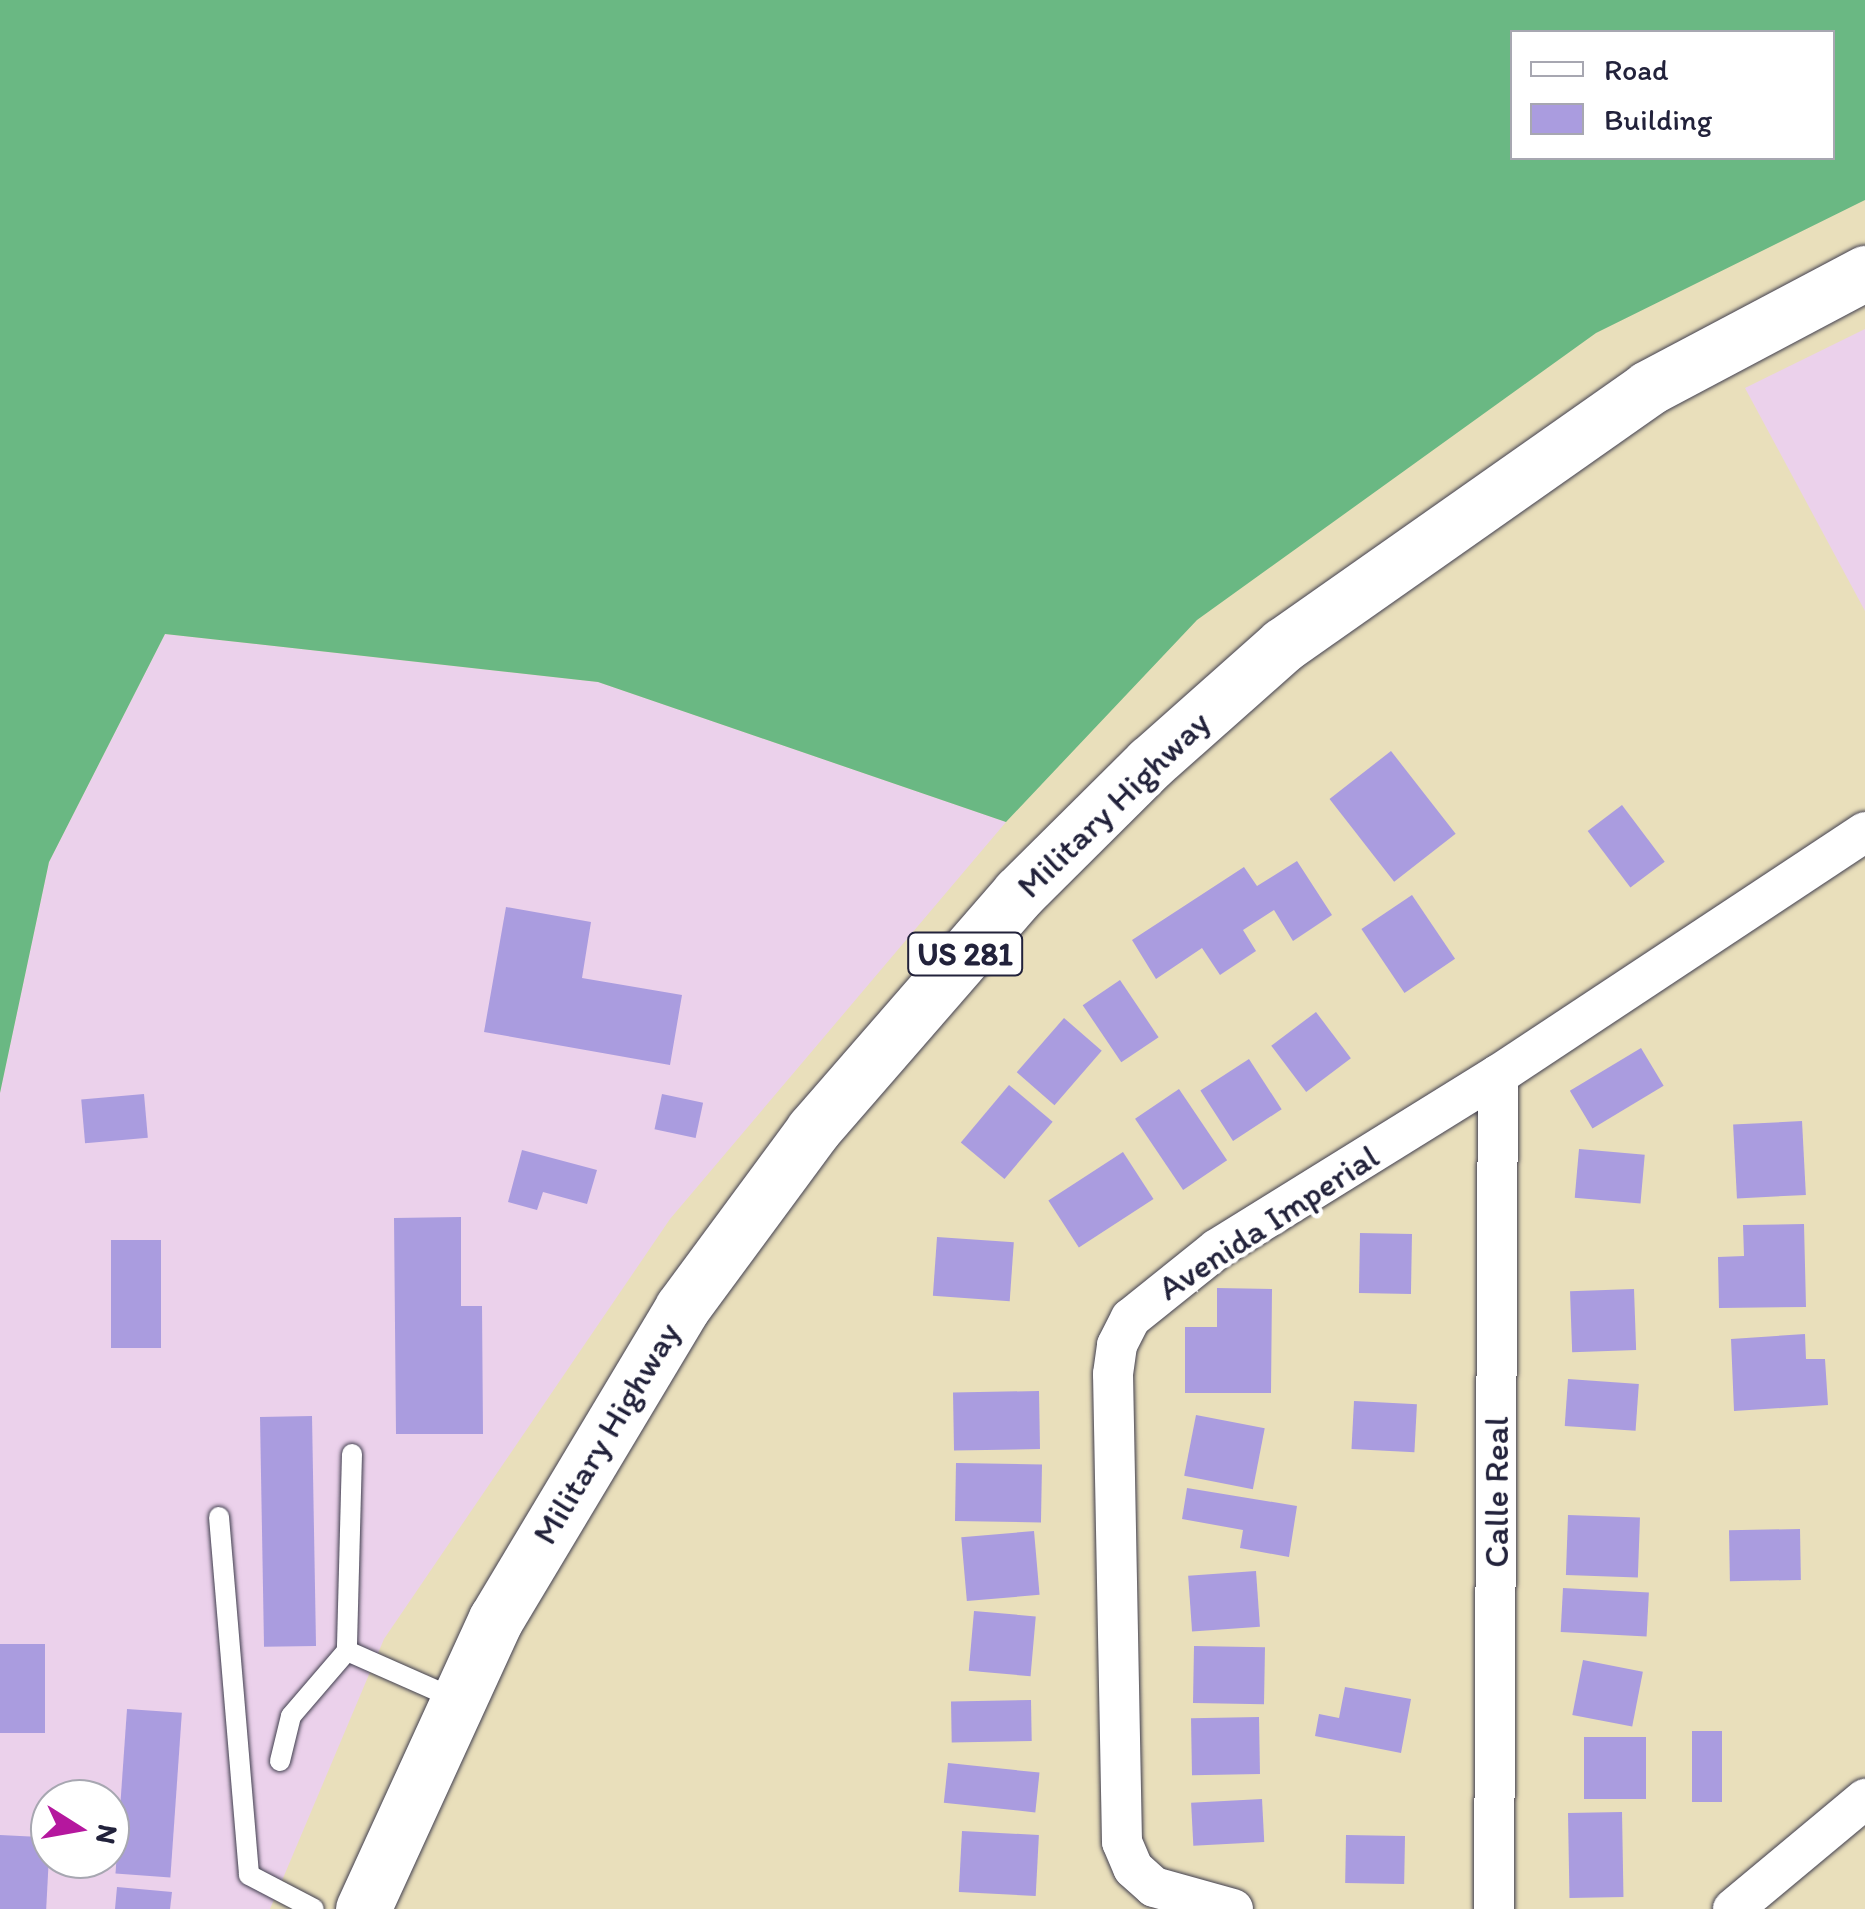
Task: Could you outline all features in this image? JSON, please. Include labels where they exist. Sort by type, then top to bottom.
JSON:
[{"type":"main road","name":"Military Highway","points":[[362,1909],[457,1700],[571,1485],[682,1308],[813,1130],[1019,893],[1150,763],[1314,622],[1648,388],[1865,273]]},
{"type":"street","name":"Avenida Imperial","points":[[1233,1909],[1154,1887],[1134,1868],[1122,1842],[1113,1566],[1117,1345],[1132,1318],[1184,1272],[1498,1076],[1865,832]]},
{"type":"street","name":"Calle Real","points":[[1494,1909],[1498,1076]]},
{"type":"street","points":[[1734,1909],[1865,1799]]},
{"type":"lane","points":[[280,1761],[291,1716],[347,1650],[352,1454]]},
{"type":"lane","points":[[219,1517],[249,1875],[314,1909]]},
{"type":"lane","points":[[347,1650],[457,1700]]},
{"type":"shaded area","points":[[1865,329],[1865,611],[1745,388]]},
{"type":"shaded area","points":[[165,634],[598,682],[1006,822],[670,1219],[384,1639],[270,1909],[0,1909],[0,1093],[49,862]]},
{"type":"green space","points":[[0,0],[1865,0],[1865,200],[1596,333],[1197,620],[1006,822],[598,682],[165,634],[49,862],[0,1093]]},
{"type":"building","points":[[1391,751],[1456,834],[1394,882],[1330,799]]},
{"type":"building","points":[[1622,805],[1665,862],[1630,888],[1588,831]]},
{"type":"building","points":[[1297,861],[1332,915],[1293,941],[1274,910],[1243,930],[1256,951],[1220,975],[1202,948],[1156,979],[1132,940],[1244,867],[1257,886]]},
{"type":"building","points":[[1412,895],[1455,959],[1404,993],[1361,929]]},
{"type":"building","points":[[506,907],[591,922],[582,978],[682,995],[670,1065],[484,1032]]},
{"type":"building","points":[[1120,980],[1159,1037],[1121,1062],[1083,1005]]},
{"type":"building","points":[[1316,1012],[1351,1058],[1306,1092],[1271,1046]]},
{"type":"building","points":[[1064,1018],[1102,1051],[1054,1105],[1017,1072]]},
{"type":"building","points":[[1641,1048],[1664,1086],[1593,1128],[1570,1091]]},
{"type":"building","points":[[1249,1059],[1282,1109],[1233,1141],[1200,1091]]},
{"type":"building","points":[[1009,1085],[1053,1122],[1004,1179],[961,1142]]},
{"type":"building","points":[[1179,1089],[1227,1160],[1183,1190],[1135,1119]]},
{"type":"building","points":[[144,1094],[148,1138],[85,1143],[81,1099]]},
{"type":"building","points":[[662,1094],[703,1103],[696,1138],[655,1129]]},
{"type":"building","points":[[1802,1121],[1806,1195],[1737,1199],[1733,1125]]},
{"type":"building","points":[[1579,1149],[1645,1155],[1640,1204],[1575,1198]]},
{"type":"building","points":[[522,1150],[597,1170],[587,1204],[543,1192],[537,1210],[508,1202]]},
{"type":"building","points":[[1123,1152],[1153,1199],[1079,1247],[1048,1200]]},
{"type":"building","points":[[461,1217],[461,1306],[482,1306],[483,1434],[396,1434],[394,1218]]},
{"type":"building","points":[[1804,1224],[1806,1307],[1719,1308],[1718,1257],[1744,1256],[1743,1225]]},
{"type":"building","points":[[1360,1233],[1412,1234],[1411,1294],[1359,1293]]},
{"type":"building","points":[[937,1237],[1014,1242],[1010,1301],[933,1296]]},
{"type":"building","points":[[111,1240],[161,1240],[161,1348],[111,1348]]},
{"type":"building","points":[[1217,1288],[1272,1289],[1271,1393],[1185,1393],[1185,1327],[1217,1327]]},
{"type":"building","points":[[1634,1289],[1636,1350],[1572,1352],[1570,1291]]},
{"type":"building","points":[[1805,1334],[1806,1359],[1825,1359],[1828,1405],[1734,1411],[1731,1339]]},
{"type":"building","points":[[1568,1379],[1639,1384],[1636,1431],[1565,1426]]},
{"type":"building","points":[[1039,1391],[1040,1449],[954,1450],[953,1393]]},
{"type":"building","points":[[1354,1401],[1417,1404],[1414,1452],[1351,1449]]},
{"type":"building","points":[[1196,1415],[1265,1428],[1253,1489],[1184,1476]]},
{"type":"building","points":[[312,1416],[316,1646],[264,1647],[260,1417]]},
{"type":"building","points":[[956,1463],[1042,1465],[1041,1522],[955,1521]]},
{"type":"building","points":[[1187,1488],[1297,1506],[1289,1557],[1240,1548],[1243,1530],[1182,1519]]},
{"type":"building","points":[[1568,1515],[1640,1518],[1638,1577],[1566,1575]]},
{"type":"building","points":[[1800,1529],[1801,1580],[1730,1581],[1729,1530]]},
{"type":"building","points":[[1034,1531],[1040,1595],[967,1601],[961,1537]]},
{"type":"building","points":[[1256,1571],[1260,1627],[1192,1632],[1188,1576]]},
{"type":"building","points":[[1563,1588],[1649,1593],[1647,1636],[1561,1632]]},
{"type":"building","points":[[974,1611],[1036,1616],[1031,1676],[969,1671]]},
{"type":"building","points":[[0,1644],[45,1644],[45,1733],[0,1733]]},
{"type":"building","points":[[1194,1646],[1265,1647],[1264,1704],[1193,1703]]},
{"type":"building","points":[[1583,1660],[1643,1672],[1632,1727],[1572,1715]]},
{"type":"building","points":[[1345,1687],[1411,1699],[1401,1753],[1315,1736],[1319,1714],[1339,1718]]},
{"type":"building","points":[[1031,1700],[1032,1741],[952,1742],[951,1701]]},
{"type":"building","points":[[127,1709],[182,1713],[170,1877],[130,1875],[130,1779],[122,1779]]},
{"type":"building","points":[[1259,1717],[1260,1774],[1192,1775],[1191,1718]]},
{"type":"building","points":[[1692,1731],[1722,1731],[1722,1802],[1692,1802]]},
{"type":"building","points":[[1584,1737],[1646,1737],[1646,1799],[1584,1799]]},
{"type":"building","points":[[948,1763],[1039,1773],[1035,1812],[944,1803]]},
{"type":"building","points":[[1262,1799],[1264,1842],[1193,1846],[1191,1803]]},
{"type":"building","points":[[1622,1812],[1623,1897],[1569,1898],[1568,1813]]},
{"type":"building","points":[[962,1831],[1039,1835],[1036,1896],[959,1892]]},
{"type":"building","points":[[0,1835],[30,1837],[30,1879],[48,1879],[46,1909],[0,1909]]},
{"type":"building","points":[[1346,1835],[1405,1836],[1404,1884],[1345,1883]]},
{"type":"building","points":[[117,1887],[172,1892],[170,1909],[115,1909]]}]
